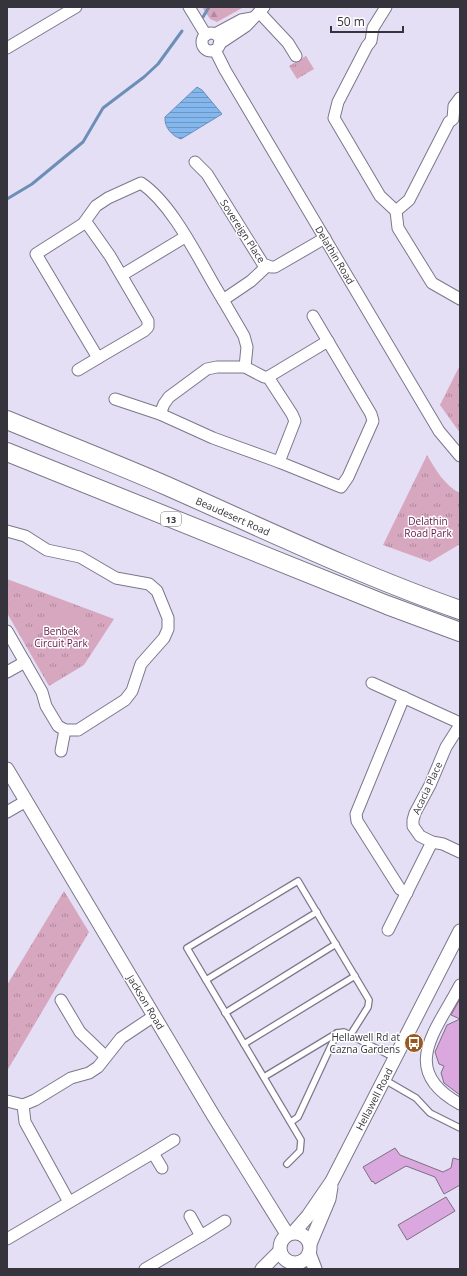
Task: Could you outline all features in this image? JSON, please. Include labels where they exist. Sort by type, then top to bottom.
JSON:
[{"type":"highway","name":"Beaudesert Road","points":[[7,420],[165,486],[301,546],[460,610]]},
{"type":"highway","name":"13","points":[[7,452],[386,605],[460,632]]},
{"type":"street","points":[[7,48],[76,7]]},
{"type":"street","name":"Delathin Road","points":[[189,7],[214,41],[225,70],[439,431],[460,456]]},
{"type":"street","points":[[386,7],[373,28],[372,41],[367,46],[338,102],[334,118],[335,123],[380,196],[396,211],[398,228],[432,283],[460,299]]},
{"type":"street","points":[[214,41],[241,30],[259,12],[288,43],[296,56]]},
{"type":"street","points":[[396,211],[409,200],[449,122],[453,119],[454,106],[460,98]]},
{"type":"street","name":"Sovereign Place","points":[[195,162],[207,174],[260,260],[267,266],[275,267],[325,238]]},
{"type":"street","points":[[98,358],[36,254],[86,222],[96,206],[108,198],[141,183],[166,207],[186,237],[244,336],[247,347],[245,367]]},
{"type":"street","points":[[78,370],[144,331],[148,326],[148,320],[122,275],[86,222]]},
{"type":"street","points":[[122,275],[186,237]]},
{"type":"street","points":[[223,300],[252,281],[267,266]]},
{"type":"street","points":[[114,399],[160,414],[213,438],[279,462],[340,487],[348,477],[373,421],[371,414],[313,316]]},
{"type":"street","points":[[160,414],[169,396],[207,369],[217,367],[245,367],[264,377],[268,377],[328,341]]},
{"type":"street","points":[[268,377],[292,414],[294,421],[279,462]]},
{"type":"street","points":[[7,531],[17,532],[47,550],[80,557],[116,578],[150,584],[157,591],[168,618],[168,629],[164,638],[141,664],[132,691],[125,700],[78,730],[65,730],[58,726],[46,706],[42,692],[7,631]]},
{"type":"street","points":[[7,672],[25,662]]},
{"type":"street","points":[[372,682],[460,724]]},
{"type":"street","points":[[404,697],[356,814],[357,821],[400,889],[407,893]]},
{"type":"street","name":"Acacia Place","points":[[460,724],[446,747],[430,785],[414,816],[413,826],[420,836],[460,852]]},
{"type":"street","points":[[61,751],[65,730]]},
{"type":"street","name":"Jackson Road","points":[[7,769],[154,1016],[291,1233]]},
{"type":"street","points":[[7,812],[26,801]]},
{"type":"street","points":[[388,930],[432,842]]},
{"type":"street","name":"Hellawell Road","points":[[291,1233],[308,1216],[332,1181],[460,931]]},
{"type":"street","points":[[460,985],[428,1046],[426,1062],[428,1075],[434,1086],[443,1095],[460,1104]]},
{"type":"street","points":[[61,1000],[80,1032],[105,1056]]},
{"type":"street","points":[[7,1101],[23,1105],[35,1100],[71,1078],[89,1073],[98,1067],[105,1056],[121,1038],[154,1016]]},
{"type":"street","points":[[23,1105],[25,1122],[69,1202]]},
{"type":"street","points":[[7,1239],[174,1140]]},
{"type":"street","points":[[153,1152],[162,1168]]},
{"type":"street","name":"Hellawell Road","points":[[309,1248],[329,1199],[332,1181]]},
{"type":"street","points":[[190,1216],[201,1236]]},
{"type":"street","points":[[145,1269],[225,1222]]},
{"type":"street","points":[[309,1248],[301,1262],[292,1266],[284,1259],[280,1252],[279,1245],[291,1233],[304,1235],[309,1248],[315,1269]]},
{"type":"street","points":[[262,1269],[280,1252]]},
{"type":"lane","points":[[287,1164],[300,1151],[302,1140],[187,948],[298,881],[369,1000],[368,1007],[351,1034]]},
{"type":"lane","points":[[206,980],[317,912]]},
{"type":"lane","points":[[225,1012],[336,944]]},
{"type":"lane","points":[[244,1044],[355,976]]},
{"type":"lane","points":[[264,1077],[337,1033],[344,1032],[351,1034],[395,1058]]},
{"type":"lane","points":[[290,1122],[298,1117],[337,1033]]},
{"type":"lane","points":[[384,1080],[416,1098],[430,1113],[460,1128]]},
{"type":"green space","points":[[202,7],[244,7],[217,22],[210,19]]},
{"type":"green space","points":[[306,56],[314,69],[297,79],[289,66]]},
{"type":"green space","points":[[460,365],[460,433],[440,405]]},
{"type":"green space","name":"Delathin Road Park","points":[[427,455],[445,482],[460,493],[460,544],[430,562],[383,545]]},
{"type":"green space","name":"Benbek Circuit Park","points":[[7,579],[114,619],[84,665],[49,686],[7,613]]},
{"type":"green space","points":[[51,606],[96,624],[87,645],[43,627]]},
{"type":"green space","points":[[64,891],[89,932],[7,1071],[7,985]]},
{"type":"water","points":[[197,87],[202,90],[222,114],[181,139],[169,131],[165,117]]},
{"type":"building","points":[[460,999],[460,1019],[451,1015]]},
{"type":"building","points":[[460,1019],[460,1095],[444,1083],[441,1073],[444,1066],[439,1064],[435,1052],[447,1025]]},
{"type":"building","points":[[395,1148],[400,1155],[443,1172],[451,1168],[453,1158],[460,1160],[460,1185],[444,1194],[435,1177],[406,1166],[375,1184],[373,1181],[372,1182],[363,1167]]},
{"type":"building","points":[[446,1197],[455,1211],[407,1240],[398,1225]]},
{"type":"waterway","points":[[203,17],[209,7]]},
{"type":"waterway","points":[[7,199],[32,184],[83,142],[103,108],[144,77],[158,64],[182,31]]},
{"type":"place","name":"Hellawell Rd at Cazna Gardens","points":[[414,1043]]}]
